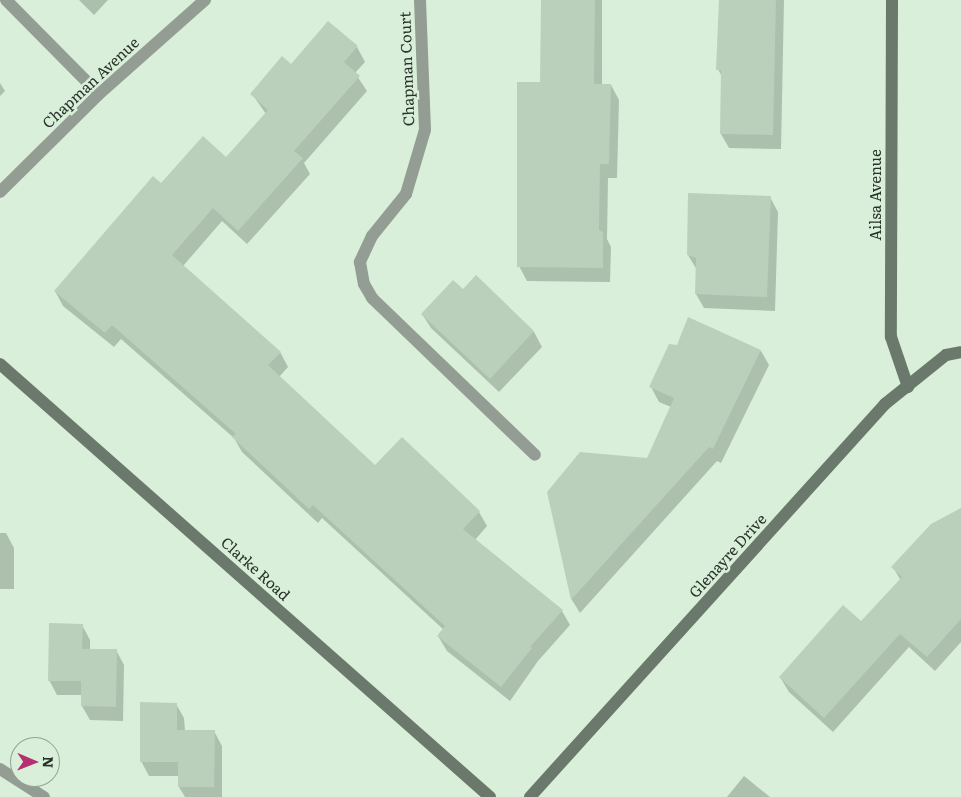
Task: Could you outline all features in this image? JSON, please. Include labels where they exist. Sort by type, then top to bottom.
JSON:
[{"type":"street","points":[[6,0],[99,94]]},
{"type":"street","name":"Chapman Avenue","points":[[0,192],[99,94],[205,0]]},
{"type":"street","name":"Chapman Court","points":[[420,0],[425,130],[406,194],[372,236],[360,262],[364,284],[372,298],[535,455]]},
{"type":"street","name":"Ailsa Avenue","points":[[892,0],[891,337],[908,387]]},
{"type":"street","name":"Glenayre Drive","points":[[530,797],[885,404],[946,356],[961,352]]},
{"type":"street","name":"Clarke Road","points":[[0,364],[490,797]]},
{"type":"street","points":[[0,769],[44,797]]},
{"type":"building","points":[[541,0],[595,0],[594,84],[611,84],[609,164],[600,164],[599,230],[603,232],[603,268],[517,267],[517,82],[540,82]]},
{"type":"building","points":[[719,0],[776,0],[773,135],[720,134],[721,70],[716,70]]},
{"type":"building","points":[[328,21],[358,46],[344,62],[360,76],[294,151],[303,158],[238,231],[213,208],[172,255],[281,352],[268,365],[375,465],[402,437],[480,511],[463,529],[563,610],[530,647],[532,648],[501,687],[437,636],[445,626],[313,505],[309,509],[232,437],[236,434],[112,325],[105,333],[54,291],[153,176],[161,183],[203,136],[226,157],[268,110],[250,94],[282,56],[291,64]]},
{"type":"building","points":[[688,193],[771,196],[767,297],[695,294],[696,258],[687,255]]},
{"type":"building","points":[[476,275],[534,331],[490,379],[421,314],[453,280],[463,289]]},
{"type":"building","points":[[688,317],[761,350],[713,449],[709,447],[571,600],[547,492],[580,452],[647,458],[674,398],[649,387],[669,344],[677,345]]},
{"type":"building","points":[[961,508],[961,619],[927,657],[900,634],[824,718],[779,677],[843,605],[861,621],[902,577],[891,567],[931,524]]},
{"type":"building","points":[[49,623],[83,624],[82,649],[117,649],[116,707],[81,706],[81,681],[48,681]]},
{"type":"building","points":[[140,702],[177,703],[177,730],[215,730],[214,787],[178,787],[178,762],[140,762]]}]
